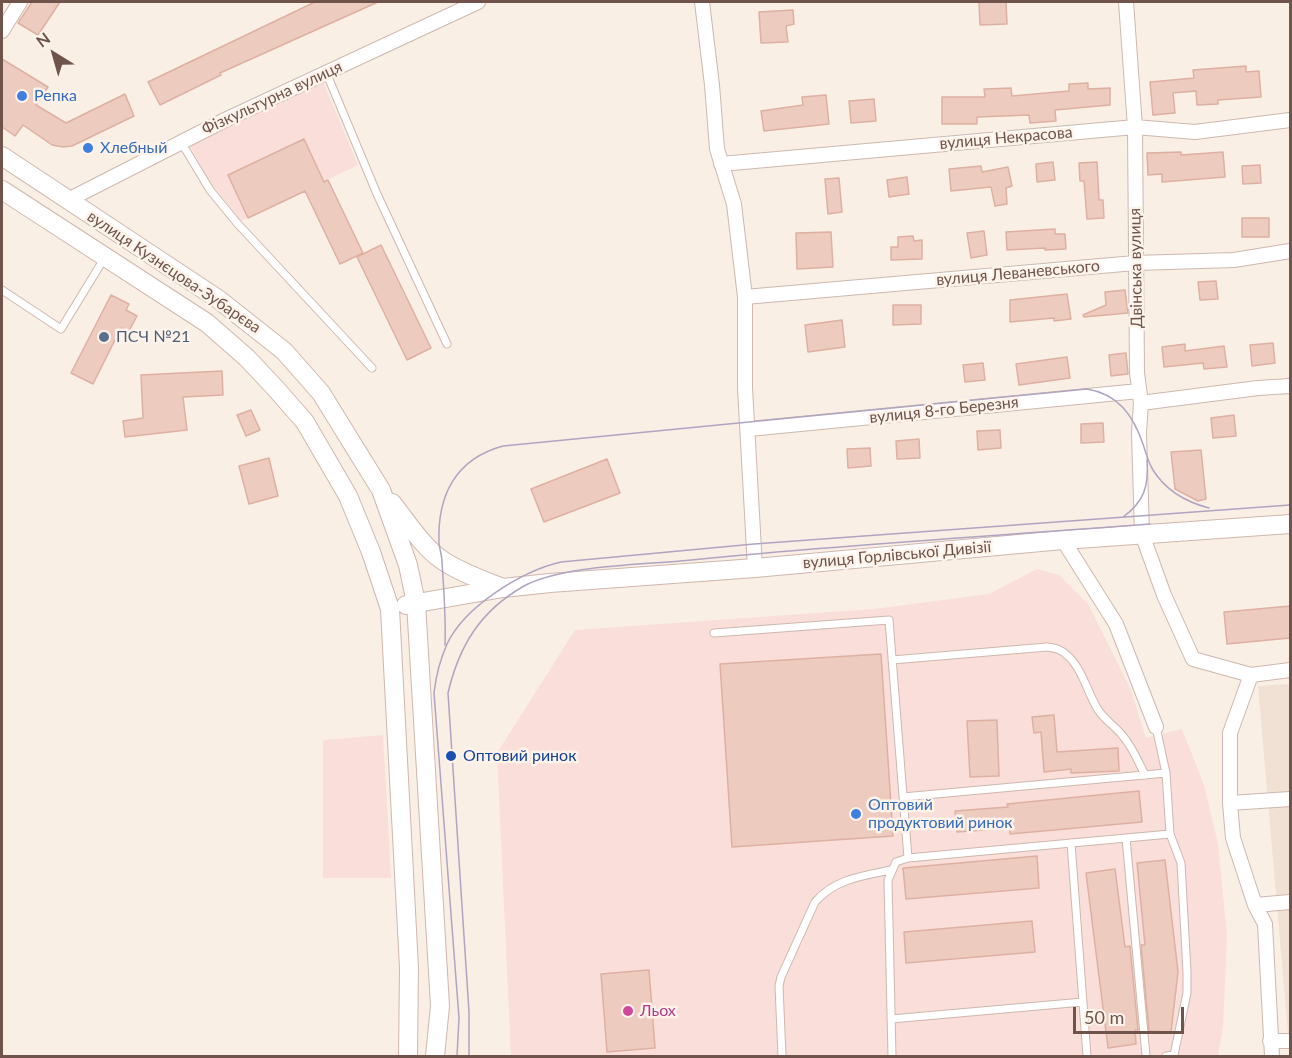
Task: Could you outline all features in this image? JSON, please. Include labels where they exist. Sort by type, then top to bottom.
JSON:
[{"type":"main road","name":"вулиця Кузнєцова-Зубарєва","points":[[2,156],[218,299],[284,351],[321,393],[381,490],[408,565],[416,603],[440,1006],[435,1056]]},
{"type":"main road","name":"вулиця Кузнєцова-Зубарєва","points":[[2,190],[207,323],[247,358],[305,422],[348,496],[371,552],[390,609],[410,968],[408,1056]]},
{"type":"main road","points":[[381,490],[426,545],[442,560],[471,576],[503,588]]},
{"type":"main road","name":"вулиця Горлівської Дивізії","points":[[390,609],[503,588],[550,583],[755,568],[1063,540],[1290,524]]},
{"type":"street","points":[[2,31],[20,2]]},
{"type":"street","name":"Фізкультурна вулиця","points":[[68,200],[181,141],[478,2]]},
{"type":"street","points":[[702,2],[717,149],[734,204],[745,297],[746,388],[755,568]]},
{"type":"street","name":"Двінська вулиця","points":[[1126,2],[1135,127],[1135,263],[1142,534],[1164,595],[1193,659],[1251,675]]},
{"type":"street","name":"вулиця Некрасова","points":[[721,164],[1135,127],[1195,132],[1290,120]]},
{"type":"street","name":"вулиця Леваневського","points":[[745,297],[1135,263],[1233,260],[1290,251]]},
{"type":"street","name":"вулиця 8-го Березня","points":[[749,429],[1290,386]]},
{"type":"street","points":[[1063,540],[1116,624],[1156,727]]},
{"type":"street","points":[[1272,1056],[1265,924],[1255,905],[1233,838],[1230,803],[1230,733],[1251,675],[1290,670]]},
{"type":"street","points":[[1230,803],[1290,799]]},
{"type":"street","points":[[1255,905],[1290,902]]},
{"type":"street","points":[[1270,1041],[1290,1041]]},
{"type":"lane","points":[[327,72],[377,194],[447,344]]},
{"type":"lane","points":[[181,141],[210,190],[237,223],[372,368]]},
{"type":"lane","points":[[2,290],[61,329],[105,257]]},
{"type":"lane","points":[[714,633],[889,620],[908,858]]},
{"type":"lane","points":[[892,660],[1058,648],[1069,656],[1076,666],[1097,709],[1123,735],[1145,775]]},
{"type":"lane","points":[[1156,727],[1166,773],[1170,834],[1181,863],[1187,993],[1174,1055],[1166,1056]]},
{"type":"lane","points":[[903,797],[1166,773]]},
{"type":"lane","points":[[892,1056],[888,880],[896,862],[908,858],[1170,834]]},
{"type":"lane","points":[[1126,838],[1146,1056]]},
{"type":"lane","points":[[1071,843],[1087,1056]]},
{"type":"lane","points":[[782,1056],[778,986],[815,902],[824,892],[840,882],[891,870]]},
{"type":"lane","points":[[891,1019],[1083,1002]]},
{"type":"shaded area","points":[[322,79],[358,165],[241,221],[207,178],[188,142]]},
{"type":"shaded area","name":"Оптовий продуктовий ринок","points":[[1037,569],[1059,575],[1088,604],[1130,688],[1146,738],[1182,729],[1204,785],[1218,844],[1227,936],[1223,1027],[1218,1056],[511,1056],[497,753],[575,630],[874,609],[989,594]]},
{"type":"shaded area","points":[[1290,684],[1290,1056],[1258,686]]},
{"type":"shaded area","points":[[383,735],[391,878],[323,878],[323,740]]},
{"type":"building","points":[[32,2],[60,2],[38,35],[18,23]]},
{"type":"building","points":[[315,2],[378,2],[220,73],[221,75],[160,105],[148,82]]},
{"type":"building","points":[[979,2],[1006,2],[1007,24],[980,25]]},
{"type":"building","points":[[793,10],[794,24],[786,26],[788,42],[761,43],[759,12]]},
{"type":"building","points":[[2,59],[48,87],[36,105],[66,123],[125,94],[134,116],[72,146],[52,145],[23,125],[15,136],[2,127]]},
{"type":"building","points":[[1246,66],[1246,72],[1259,71],[1261,97],[1218,100],[1218,104],[1197,105],[1196,91],[1173,93],[1175,113],[1153,115],[1150,82],[1194,78],[1193,70]]},
{"type":"building","points":[[1088,83],[1088,89],[1110,88],[1110,105],[1055,110],[1056,121],[1030,123],[1029,115],[977,117],[977,124],[942,124],[942,97],[985,97],[984,89],[1011,88],[1012,96],[1069,91],[1069,84]]},
{"type":"building","points":[[826,95],[829,124],[764,131],[761,111],[803,105],[802,97]]},
{"type":"building","points":[[874,99],[876,121],[851,123],[849,101]]},
{"type":"building","points":[[304,139],[324,182],[328,180],[363,253],[340,264],[305,191],[248,218],[228,175]]},
{"type":"building","points":[[1181,152],[1181,155],[1223,152],[1225,177],[1162,182],[1162,174],[1148,175],[1147,153]]},
{"type":"building","points":[[1053,162],[1055,180],[1037,182],[1036,164]]},
{"type":"building","points":[[1097,162],[1099,200],[1103,200],[1104,218],[1087,219],[1084,181],[1080,181],[1079,163]]},
{"type":"building","points":[[1260,165],[1261,183],[1243,184],[1242,166]]},
{"type":"building","points":[[981,166],[982,172],[1008,167],[1012,186],[1006,188],[1007,204],[995,206],[991,187],[951,191],[949,169]]},
{"type":"building","points":[[907,177],[909,194],[889,197],[887,180]]},
{"type":"building","points":[[839,178],[842,212],[828,214],[825,179]]},
{"type":"building","points":[[1242,218],[1269,218],[1269,237],[1242,237]]},
{"type":"building","points":[[1055,229],[1055,234],[1065,234],[1066,249],[1007,250],[1006,232]]},
{"type":"building","points":[[984,231],[987,255],[971,258],[967,233]]},
{"type":"building","points":[[831,232],[833,267],[797,269],[796,233]]},
{"type":"building","points":[[913,236],[914,241],[922,240],[922,259],[891,260],[891,247],[898,247],[898,237]]},
{"type":"building","points":[[381,245],[431,348],[407,360],[357,257]]},
{"type":"building","points":[[1216,281],[1218,299],[1200,300],[1198,282]]},
{"type":"building","points":[[1125,290],[1128,313],[1084,317],[1083,315],[1106,305],[1105,292]]},
{"type":"building","points":[[1067,294],[1071,319],[1054,321],[1054,318],[1010,322],[1010,300]]},
{"type":"building","points":[[111,295],[129,304],[126,310],[137,316],[129,331],[121,328],[93,384],[71,373]]},
{"type":"building","points":[[893,305],[921,305],[921,324],[893,325]]},
{"type":"building","points":[[842,320],[845,347],[808,352],[805,325]]},
{"type":"building","points":[[1273,343],[1275,363],[1252,366],[1250,345]]},
{"type":"building","points":[[1185,344],[1185,351],[1224,346],[1227,367],[1204,369],[1203,363],[1164,367],[1162,347]]},
{"type":"building","points":[[1126,353],[1128,374],[1111,376],[1109,355]]},
{"type":"building","points":[[1067,357],[1070,378],[1019,385],[1016,364]]},
{"type":"building","points":[[983,363],[985,380],[965,382],[963,365]]},
{"type":"building","points":[[222,371],[223,395],[183,397],[187,430],[125,437],[123,421],[143,418],[141,375]]},
{"type":"building","points":[[251,410],[260,430],[246,436],[237,415]]},
{"type":"building","points":[[1234,415],[1236,436],[1213,438],[1211,418]]},
{"type":"building","points":[[1103,423],[1104,442],[1081,443],[1081,424]]},
{"type":"building","points":[[1000,430],[1001,448],[978,450],[977,431]]},
{"type":"building","points":[[919,439],[920,458],[897,459],[896,441]]},
{"type":"building","points":[[870,448],[871,466],[848,468],[847,449]]},
{"type":"building","points":[[1201,450],[1206,499],[1198,501],[1175,489],[1171,452]]},
{"type":"building","points":[[269,458],[278,496],[249,504],[239,466]]},
{"type":"building","points":[[607,459],[620,493],[544,522],[531,489]]},
{"type":"building","points":[[1290,606],[1290,638],[1227,644],[1224,612]]},
{"type":"building","points":[[881,654],[893,836],[732,847],[720,664]]},
{"type":"building","points":[[1054,715],[1057,752],[1118,748],[1119,771],[1071,773],[1071,769],[1044,772],[1041,732],[1034,733],[1032,717]]},
{"type":"building","points":[[997,720],[999,776],[970,777],[967,721]]},
{"type":"building","points":[[1139,791],[1142,822],[1010,834],[1010,828],[957,832],[955,811]]},
{"type":"building","points":[[1037,856],[1039,888],[906,899],[903,868]]},
{"type":"building","points":[[1165,860],[1178,972],[1171,1032],[1149,1031],[1141,945],[1145,945],[1137,863]]},
{"type":"building","points":[[1115,869],[1125,947],[1130,946],[1138,1030],[1135,1030],[1136,1044],[1108,1048],[1086,873]]},
{"type":"building","points":[[1032,921],[1035,952],[906,963],[904,932]]},
{"type":"building","name":"Льох","points":[[649,970],[655,1048],[607,1052],[601,974]]},
{"type":"tram line","points":[[445,645],[444,593],[439,544],[441,510],[452,482],[461,470],[472,460],[503,446],[1087,389],[1107,396],[1123,407],[1139,434],[1151,467],[1170,490],[1185,499],[1209,508]]},
{"type":"tram line","points":[[1123,517],[1136,505],[1144,493],[1147,460]]},
{"type":"tram line","points":[[457,1056],[459,1018],[434,693],[442,656],[455,630],[467,616],[496,592],[529,573],[561,562],[754,544],[1290,505]]},
{"type":"tram line","points":[[469,1056],[469,1012],[448,693],[465,645],[484,618],[509,596],[540,579],[578,570],[856,545],[1150,524]]},
{"type":"place","name":"Репка","points":[[22,96]]},
{"type":"place","name":"Хлебный","points":[[88,148]]},
{"type":"place","name":"ПСЧ №21","points":[[104,337]]},
{"type":"place","name":"Оптовий ринок","points":[[451,756]]},
{"type":"place","name":"Оптовий продуктовий ринок","points":[[856,814]]},
{"type":"place","name":"Льох","points":[[628,1011]]}]
